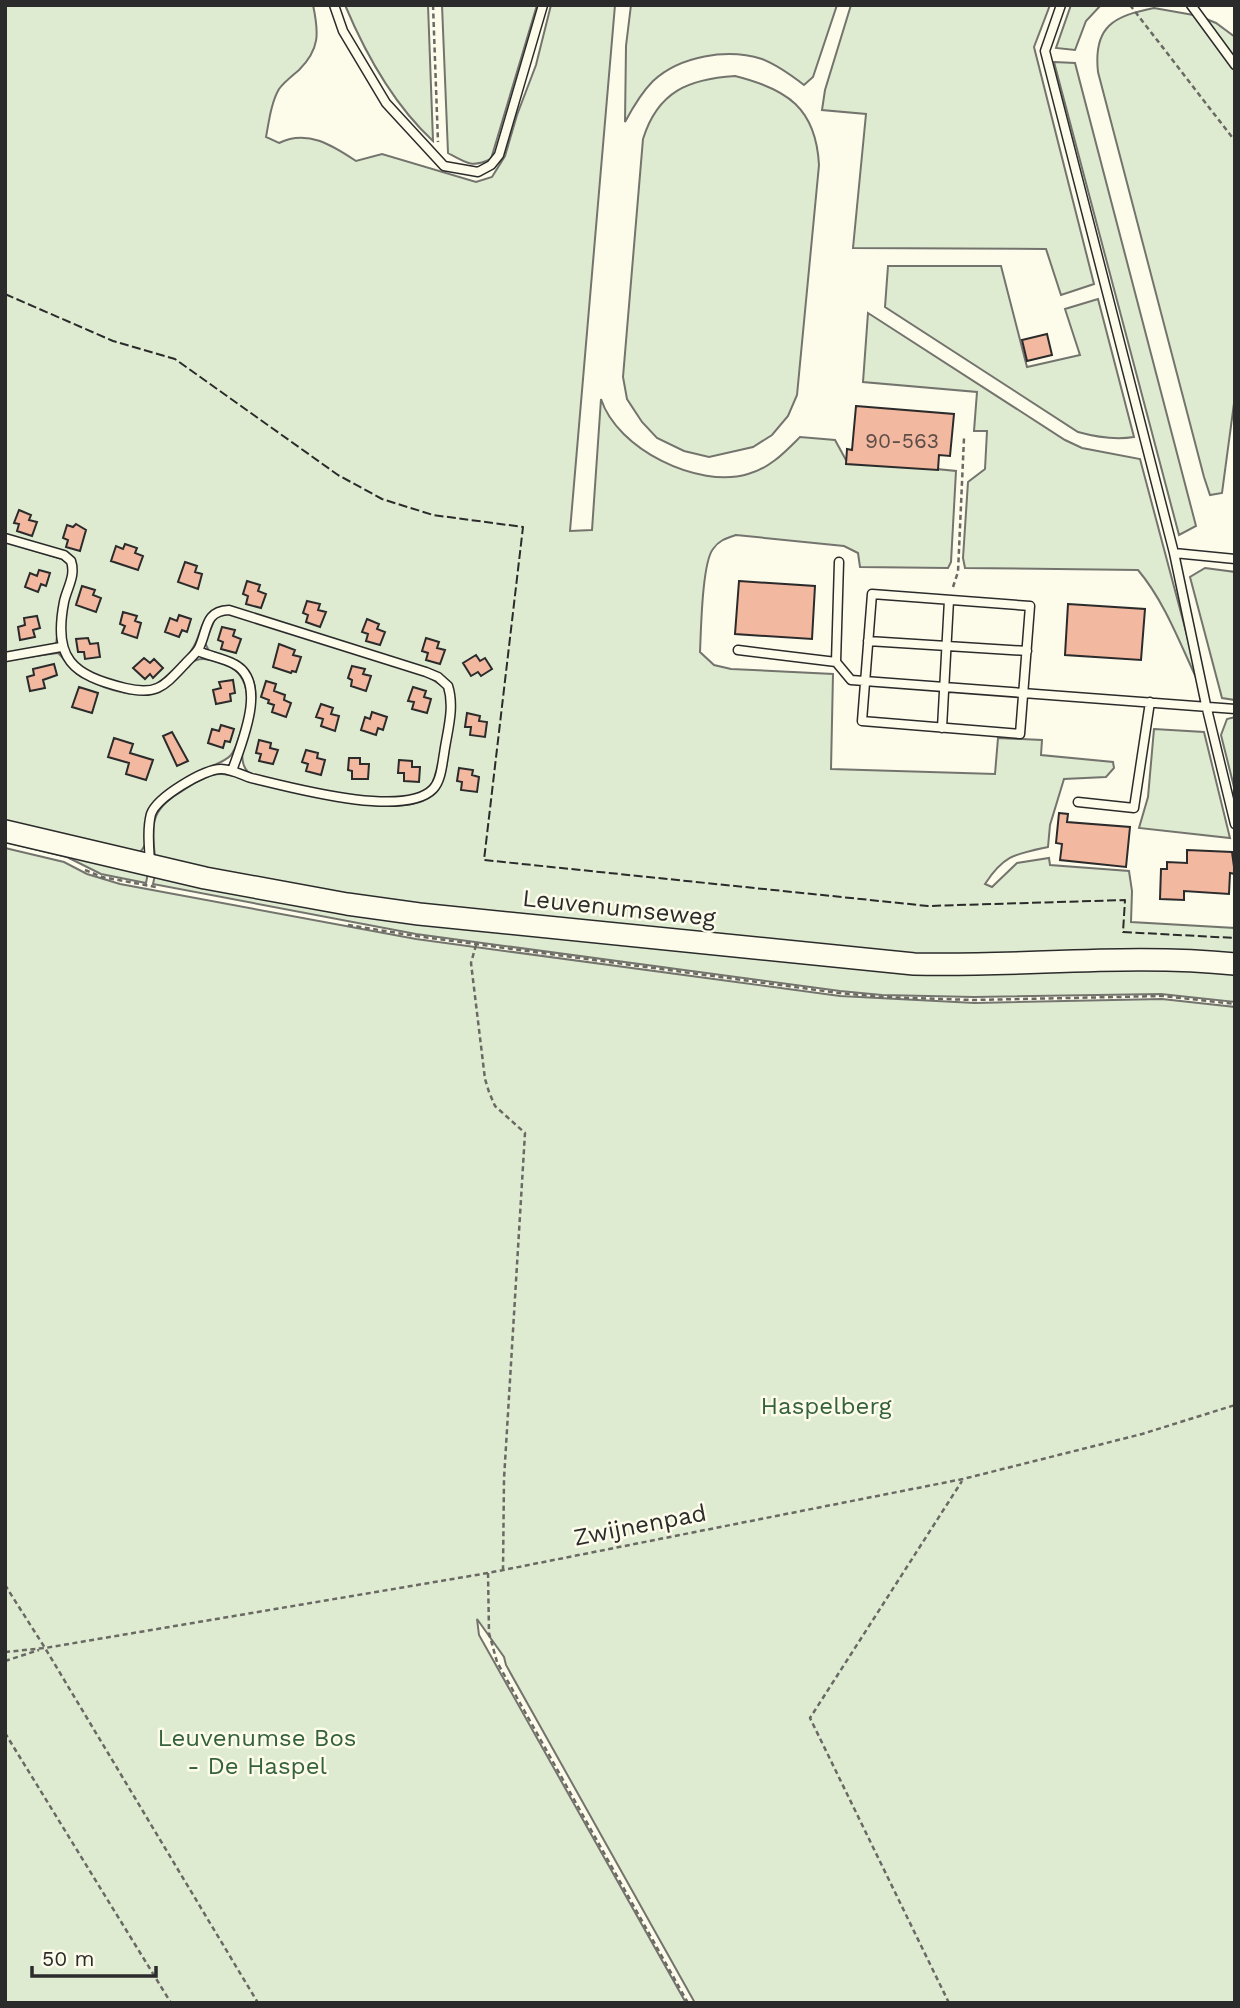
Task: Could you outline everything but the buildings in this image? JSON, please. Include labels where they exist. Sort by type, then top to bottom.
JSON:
[{"type":"main road","name":"Leuvenumseweg","points":[[5,831],[257,889],[419,914],[840,958],[959,965],[1162,960],[1235,964]]},
{"type":"lane","points":[[334,5],[343,31],[386,103],[444,166],[478,172],[491,165],[499,155],[543,5]]},
{"type":"lane","points":[[1061,5],[1045,51],[1174,554],[1235,824]]},
{"type":"lane","points":[[1191,5],[1235,65]]},
{"type":"lane","points":[[5,538],[64,555],[71,561],[73,575],[64,602],[61,647],[72,665],[108,684],[150,692],[160,688],[198,651],[209,619],[219,610],[229,610],[426,672],[438,677],[448,686],[452,708],[441,773],[435,788],[424,796],[400,802],[372,802],[318,794],[220,769],[201,774],[161,800],[152,813],[150,865]]},
{"type":"lane","points":[[1174,554],[1235,559]]},
{"type":"lane","points":[[839,562],[836,662],[851,680],[1235,709]]},
{"type":"lane","points":[[872,594],[1030,606],[1020,734],[862,721],[868,641],[872,594]]},
{"type":"lane","points":[[942,728],[949,600]]},
{"type":"lane","points":[[868,641],[1027,652]]},
{"type":"lane","points":[[5,657],[61,647]]},
{"type":"lane","points":[[738,650],[836,662]]},
{"type":"lane","points":[[198,651],[235,664],[248,680],[251,707],[232,771]]},
{"type":"lane","points":[[1078,802],[1135,808],[1150,702]]},
{"type":"path","points":[[433,5],[439,160]]},
{"type":"path","points":[[1130,5],[1235,141]]},
{"type":"path","points":[[949,600],[958,572],[964,438]]},
{"type":"path","points":[[503,1570],[504,1479],[524,1133],[495,1106],[485,1079],[471,963],[476,945],[882,997],[974,1000],[1163,996],[1235,1004]]},
{"type":"path","name":"Zwijnenpad","points":[[5,1652],[45,1648],[488,1573],[963,1479],[1142,1434],[1235,1405]]},
{"type":"path","points":[[949,2003],[810,1718],[963,1479]]},
{"type":"path","points":[[488,1573],[489,1633],[496,1662],[688,2003]]},
{"type":"path","points":[[5,1585],[258,2003]]},
{"type":"path","name":"Zwijnenpad","points":[[5,1661],[45,1648]]},
{"type":"path","points":[[5,1733],[171,2003]]},
{"type":"green space","points":[[5,5],[313,5],[317,32],[314,48],[306,62],[276,94],[266,137],[279,143],[289,139],[309,138],[338,149],[356,161],[382,154],[476,182],[492,177],[505,156],[536,65],[551,5],[615,5],[570,531],[592,530],[601,399],[610,417],[641,449],[662,461],[706,476],[728,477],[756,471],[776,459],[800,437],[835,440],[846,460],[956,471],[951,562],[948,568],[860,567],[858,553],[844,546],[736,535],[721,541],[713,549],[706,568],[700,652],[714,665],[731,669],[833,674],[831,769],[995,774],[998,738],[1042,740],[1041,755],[1113,762],[1114,768],[1106,777],[1064,779],[1050,825],[1048,847],[1011,857],[998,867],[985,884],[992,887],[1017,863],[1049,858],[1050,865],[1129,871],[1132,891],[1131,922],[1235,928],[1235,957],[914,956],[398,905],[300,889],[155,856],[153,827],[158,812],[170,799],[194,783],[217,774],[368,805],[398,806],[422,801],[438,789],[444,776],[454,715],[454,694],[440,675],[229,606],[217,608],[210,613],[186,658],[174,672],[154,687],[143,688],[94,676],[73,659],[64,635],[68,600],[75,575],[74,559],[65,552],[5,535]]},
{"type":"green space","points":[[345,5],[428,5],[433,141],[405,111],[382,78]]},
{"type":"green space","points":[[442,5],[537,5],[491,159],[479,163],[465,162],[448,153]]},
{"type":"green space","points":[[631,5],[837,5],[813,77],[804,85],[784,70],[762,59],[734,54],[705,56],[676,65],[653,81],[625,122],[626,46]]},
{"type":"green space","points":[[851,5],[1050,5],[1034,47],[1094,284],[1061,295],[1046,249],[853,248],[866,114],[822,110],[825,90]]},
{"type":"green space","points":[[1071,5],[1101,5],[1086,21],[1075,50],[1056,48]]},
{"type":"green space","points":[[1154,8],[1199,16],[1216,23],[1235,37],[1235,396],[1222,493],[1210,495],[1098,72],[1099,44],[1109,26],[1128,15]]},
{"type":"green space","points":[[1054,62],[1075,63],[1196,526],[1179,535]]},
{"type":"green space","points":[[735,76],[770,87],[795,104],[812,129],[819,165],[797,395],[788,416],[772,435],[753,447],[709,457],[684,451],[657,438],[642,422],[627,399],[623,377],[643,139],[657,109],[677,91],[703,80]]},
{"type":"green space","points":[[888,266],[1001,266],[1027,367],[1080,355],[1065,309],[1098,299],[1134,437],[1106,438],[1078,432],[885,307]]},
{"type":"green space","points":[[868,313],[1065,440],[1082,448],[1140,459],[1201,688],[1165,612],[1138,570],[965,568],[963,558],[968,482],[985,469],[987,431],[974,431],[977,392],[863,382]]},
{"type":"green space","points":[[5,542],[68,563],[69,573],[61,601],[56,645],[5,655]]},
{"type":"green space","points":[[1205,568],[1235,572],[1235,700],[1222,698],[1190,577]]},
{"type":"green space","points":[[229,613],[425,675],[444,687],[447,722],[432,787],[412,797],[376,799],[331,793],[250,774],[243,764],[242,752],[254,709],[253,680],[244,667],[209,651],[205,643],[216,616]]},
{"type":"green space","points":[[58,653],[80,676],[125,693],[149,694],[160,690],[193,662],[203,659],[234,669],[245,685],[247,706],[233,752],[224,761],[184,779],[157,799],[150,812],[144,848],[139,853],[5,824],[5,660]]},
{"type":"green space","points":[[1235,717],[1235,791],[1221,735],[1227,719]]},
{"type":"green space","points":[[1154,729],[1204,732],[1230,838],[1139,828],[1148,797]]},
{"type":"green space","points":[[5,839],[148,873],[146,883],[101,874],[67,857],[5,842]]},
{"type":"green space","name":"Haspelberg","points":[[5,848],[64,862],[87,874],[120,884],[416,939],[840,996],[975,1003],[1162,999],[1235,1007],[1235,2003],[695,2003],[506,1665],[504,1657],[477,1619],[479,1635],[686,2003],[5,2003]]},
{"type":"green space","points":[[155,875],[346,912],[1099,968],[1235,972],[1235,1002],[1161,994],[974,997],[882,995],[840,991],[416,934],[153,884]]},
{"type":"fence","points":[[5,294],[113,341],[175,359],[338,475],[382,499],[433,515],[523,527],[484,860],[928,906],[1125,900],[1123,932],[1235,938]]},
{"type":"park label","name":"Leuvenumse Bos - De Haspel","points":[[257,1752]]}]
